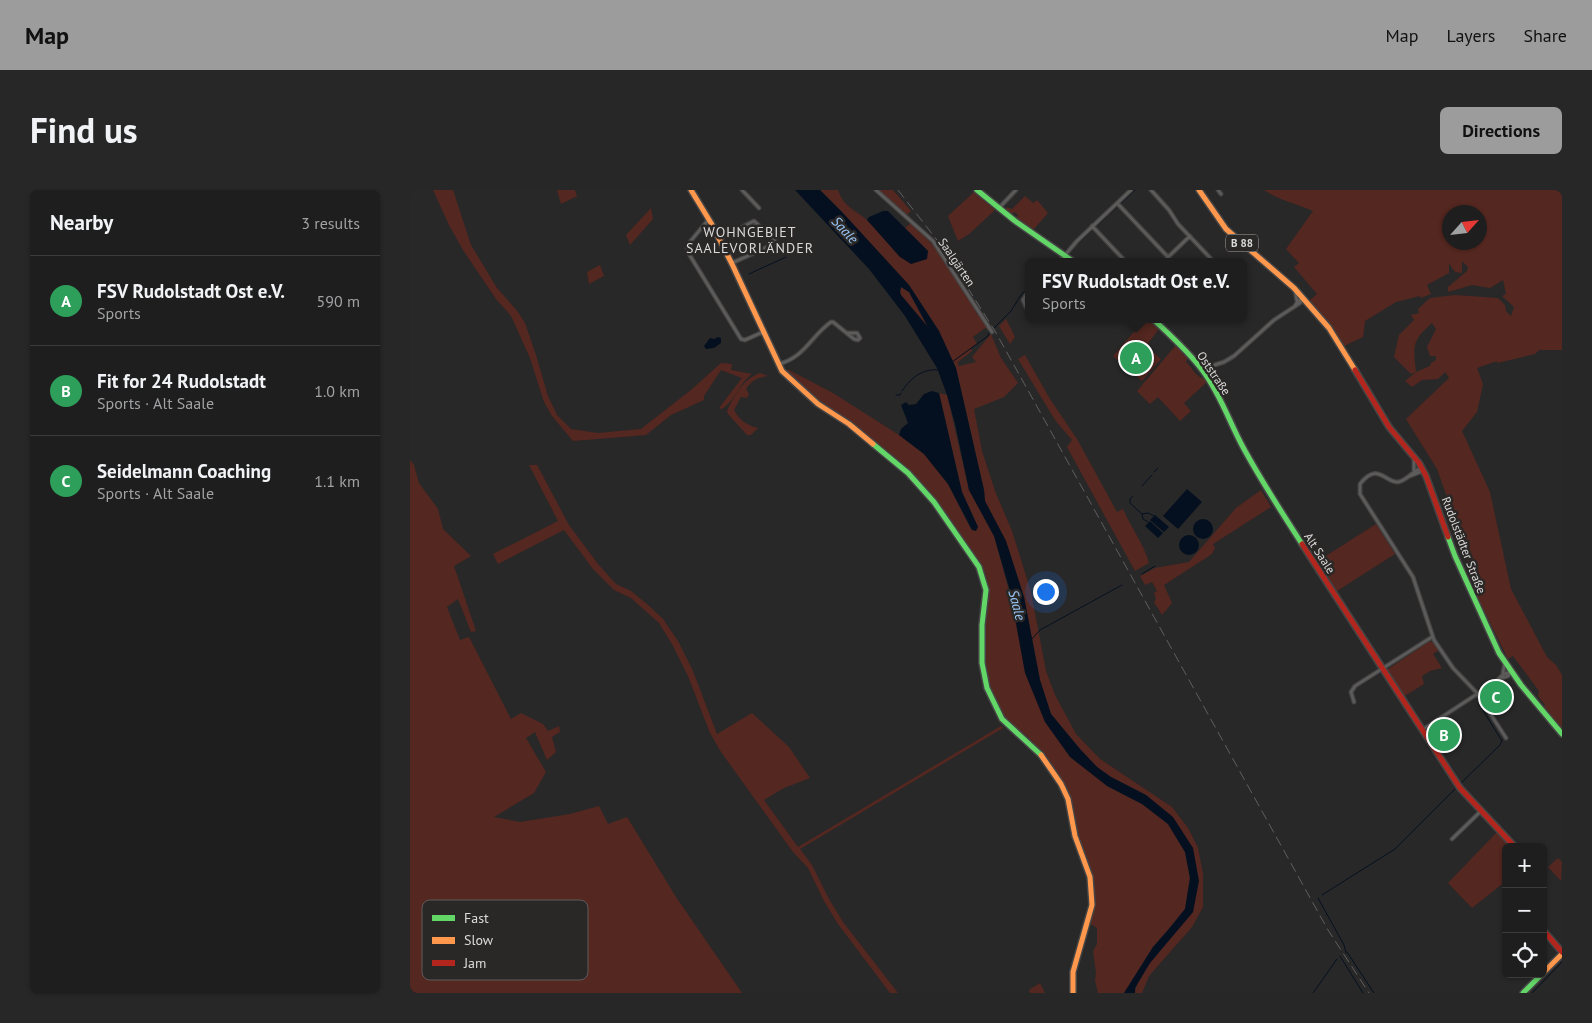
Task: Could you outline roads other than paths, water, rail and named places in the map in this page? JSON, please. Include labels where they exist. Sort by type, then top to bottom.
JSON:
[{"type":"main road","points":[[691,190],[709,219],[732,264],[765,331],[778,365],[785,375],[818,404],[849,424],[908,473],[934,502],[979,568],[986,590],[982,625],[982,663],[987,688],[1002,719],[1044,758],[1065,792],[1070,805],[1074,836],[1090,877],[1092,905],[1073,972],[1074,993]]},
{"type":"main road","points":[[977,190],[998,209],[1068,258]]},
{"type":"main road","name":"B 88","points":[[1199,190],[1226,229],[1304,298]]},
{"type":"main road","name":"Rudolstädter Straße","points":[[1304,298],[1324,322],[1389,427],[1422,468],[1429,482],[1455,556],[1487,629],[1504,662],[1562,734]]},
{"type":"main road","name":"Oststraße","points":[[1158,323],[1202,369],[1224,407],[1243,448]]},
{"type":"main road","name":"Alt Saale","points":[[1243,448],[1271,496],[1460,788],[1511,843]]},
{"type":"main road","points":[[1545,933],[1562,953],[1547,969]]},
{"type":"main road","points":[[1523,993],[1538,978]]},
{"type":"street","points":[[742,190],[759,208]]},
{"type":"street","name":"Saalgärten","points":[[876,190],[933,241],[992,331]]},
{"type":"street","points":[[998,209],[1016,190]]},
{"type":"street","points":[[1065,256],[1077,240],[1132,190]]},
{"type":"street","points":[[1151,190],[1210,258]]},
{"type":"street","points":[[1218,190],[1221,194]]},
{"type":"street","points":[[1117,204],[1168,257],[1190,236]]},
{"type":"street","points":[[709,219],[689,243],[689,254],[741,339],[745,340],[765,331]]},
{"type":"street","points":[[719,239],[755,221],[775,240],[772,245],[732,264]]},
{"type":"street","points":[[1092,226],[1122,258]]},
{"type":"street","points":[[1294,288],[1297,301],[1294,307]]},
{"type":"street","points":[[1297,301],[1304,298]]},
{"type":"street","points":[[1202,369],[1224,362],[1234,356],[1274,320],[1302,302],[1304,298]]},
{"type":"street","points":[[778,365],[789,362],[800,354],[831,322],[838,324],[848,334]]},
{"type":"street","points":[[1410,476],[1415,466],[1413,457]]},
{"type":"street","points":[[1413,472],[1422,468]]},
{"type":"street","points":[[1422,468],[1420,472],[1396,482],[1384,475],[1376,474],[1362,482],[1359,491],[1413,578],[1432,636],[1453,668],[1477,693],[1506,738]]},
{"type":"street","points":[[1354,702],[1351,692],[1355,686],[1432,636]]},
{"type":"street","points":[[1502,677],[1504,662]]},
{"type":"street","points":[[1422,730],[1502,677],[1508,676],[1511,672]]},
{"type":"street","points":[[1452,839],[1481,811]]},
{"type":"water","name":"Saale","points":[[795,190],[820,190],[909,285],[939,331],[956,368],[985,501],[1006,541],[1024,597],[1040,680],[1051,714],[1097,767],[1111,777],[1146,795],[1173,817],[1193,848],[1199,881],[1193,912],[1150,963],[1135,988],[1135,993],[1124,993],[1153,947],[1185,909],[1190,878],[1185,852],[1168,824],[1142,804],[1107,786],[1070,757],[1045,722],[1025,673],[1010,591],[994,536],[969,490],[955,424],[937,368],[905,316],[869,269]],"holes":[[[901,287],[909,292],[928,327],[901,295]]]},
{"type":"water","points":[[883,211],[888,211],[928,251],[927,259],[911,264],[900,257],[867,220],[869,217]]},
{"type":"water","points":[[710,338],[721,338],[721,343],[714,348],[706,349],[704,346]]},
{"type":"water","points":[[932,391],[939,393],[962,492],[978,527],[976,531],[972,530],[948,484],[924,454],[899,435],[901,429],[908,423],[901,405],[906,402],[909,405],[916,404],[924,394]]},
{"type":"water","points":[[1187,489],[1202,502],[1178,529],[1163,516]]},
{"type":"water","points":[[1155,515],[1169,527],[1164,532],[1150,520]]},
{"type":"water","points":[[1203,519],[1210,522],[1213,529],[1210,536],[1203,539],[1196,536],[1193,529],[1196,522]]},
{"type":"water","points":[[1150,521],[1163,533],[1158,538],[1145,526]]},
{"type":"water","points":[[1189,535],[1196,538],[1199,545],[1196,552],[1189,555],[1182,552],[1179,545],[1182,538]]},
{"type":"waterway","points":[[1120,204],[1135,190]]},
{"type":"waterway","points":[[1109,214],[1118,206]]},
{"type":"waterway","points":[[1095,227],[1107,216]]},
{"type":"waterway","points":[[1075,246],[1093,229]]},
{"type":"waterway","points":[[1064,252],[1070,247]]},
{"type":"waterway","points":[[749,274],[786,257]]},
{"type":"waterway","points":[[952,362],[988,336],[1011,311],[1025,291]]},
{"type":"waterway","points":[[902,391],[909,382],[922,372],[940,370]]},
{"type":"waterway","points":[[896,395],[901,393]]},
{"type":"waterway","points":[[1154,472],[1158,468]]},
{"type":"waterway","points":[[1142,486],[1152,475]]},
{"type":"waterway","points":[[1133,496],[1130,499],[1130,503],[1142,514],[1148,513],[1154,516]]},
{"type":"waterway","points":[[1142,514],[1143,519],[1148,522]]},
{"type":"waterway","points":[[1142,574],[1155,566]]},
{"type":"waterway","points":[[1031,640],[1040,630],[1122,585]]},
{"type":"waterway","points":[[1460,784],[1502,741],[1479,704]]},
{"type":"waterway","points":[[1322,895],[1395,849],[1456,788]]},
{"type":"waterway","points":[[1318,898],[1344,945],[1346,953]]},
{"type":"waterway","points":[[1347,952],[1374,993]]},
{"type":"waterway","points":[[1340,956],[1363,993]]},
{"type":"waterway","points":[[1313,993],[1337,959]]},
{"type":"waterway","points":[[1532,993],[1562,962]]},
{"type":"railway","points":[[898,190],[940,244],[995,331],[1328,930],[1369,993]]},
{"type":"place","name":"FSV Rudolstadt Ost e.V.","points":[[1136,358]]},
{"type":"place","name":"Seidelmann Coaching","points":[[1496,697]]},
{"type":"place","name":"Fit for 24 Rudolstadt","points":[[1444,735]]},
{"type":"district","name":"WOHNGEBIET SAALEVORLÄNDER","points":[[750,240]]}]
